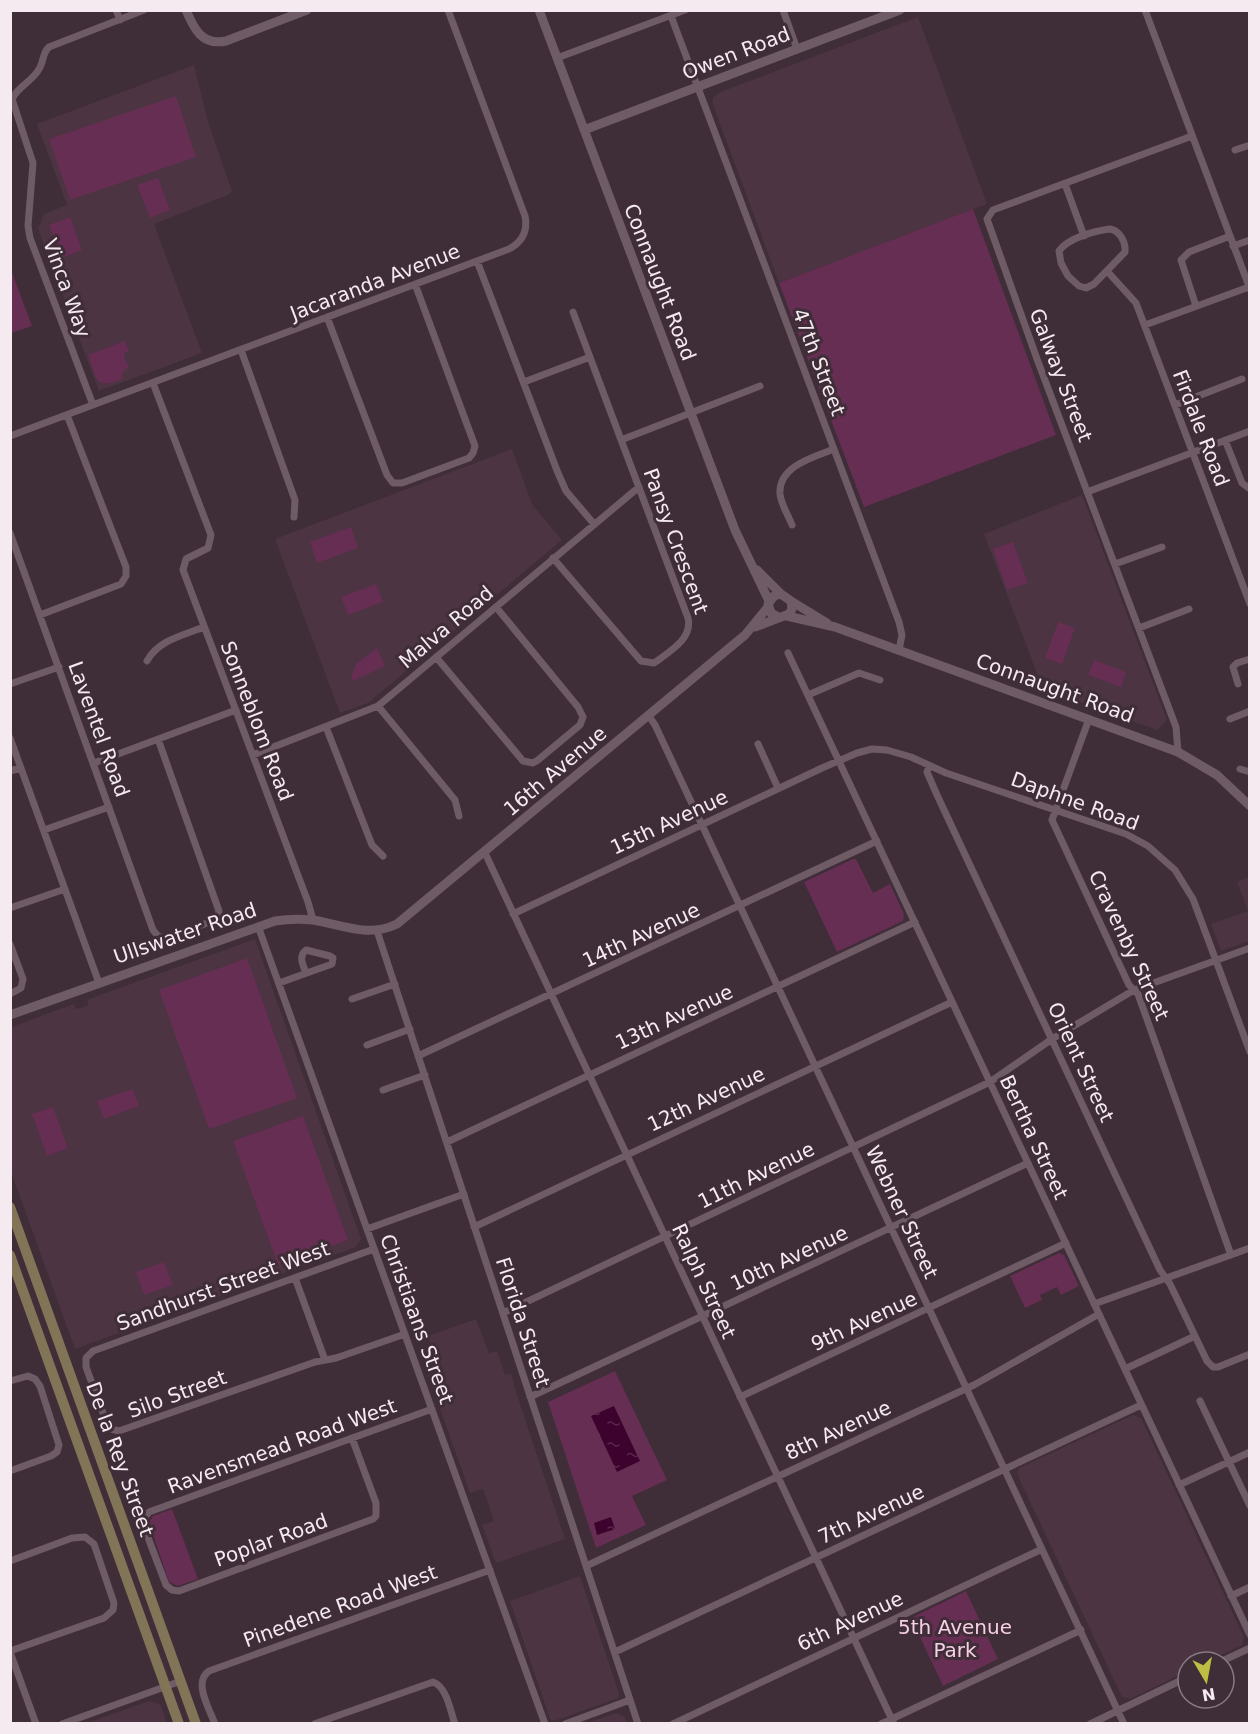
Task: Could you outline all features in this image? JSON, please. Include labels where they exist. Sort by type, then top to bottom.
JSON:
[{"type":"main road","name":"De la Rey Street","points":[[10,1207],[196,1724]]},
{"type":"main road","name":"De la Rey Street","points":[[10,1255],[180,1724]]},
{"type":"street","points":[[116,10],[120,20]]},
{"type":"street","name":"Vinca Way","points":[[93,405],[30,237],[28,226],[34,168],[12,99],[16,92],[40,69],[45,50],[49,46],[144,10]]},
{"type":"street","points":[[186,10],[193,28],[203,38],[216,42],[225,41],[307,10]]},
{"type":"street","name":"Jacaranda Avenue","points":[[10,436],[517,244],[525,232],[526,220],[448,10]]},
{"type":"street","name":"Connaught Road","points":[[539,10],[738,539],[769,604]]},
{"type":"street","points":[[557,58],[685,10]]},
{"type":"street","points":[[783,10],[798,50]]},
{"type":"street","name":"Owen Road","points":[[584,130],[900,10]]},
{"type":"street","points":[[1144,10],[1249,288],[1145,326]]},
{"type":"street","name":"47th Street","points":[[671,16],[899,622],[902,635],[899,650]]},
{"type":"street","name":"Galway Street","points":[[1178,752],[1176,727],[987,222],[993,210],[1192,136]]},
{"type":"street","points":[[1235,150],[1250,145]]},
{"type":"street","points":[[1065,184],[1084,236]]},
{"type":"street","points":[[1110,229],[1118,232],[1125,246],[1125,252],[1107,271],[1094,284],[1086,288],[1079,286],[1066,273],[1059,252],[1066,244],[1084,236],[1110,229]]},
{"type":"street","points":[[1196,306],[1181,260],[1189,252],[1230,236]]},
{"type":"street","points":[[1233,246],[1250,240]]},
{"type":"street","points":[[477,261],[566,491],[594,524]]},
{"type":"street","name":"Firdale Road","points":[[1107,271],[1134,300],[1250,604]]},
{"type":"street","points":[[327,317],[387,476],[393,483],[402,483],[469,458],[475,446],[416,284]]},
{"type":"street","name":"Pansy Crescent","points":[[553,558],[637,658],[644,663],[654,663],[686,637],[689,630],[688,618],[573,312]]},
{"type":"street","points":[[240,350],[295,500],[294,517]]},
{"type":"street","points":[[524,382],[590,357]]},
{"type":"street","points":[[1175,405],[1242,379]]},
{"type":"street","name":"Sonneblom Road","points":[[153,382],[211,535],[209,545],[202,552],[189,557],[183,567],[313,920]]},
{"type":"street","points":[[621,440],[759,386]]},
{"type":"street","points":[[40,615],[121,584],[127,573],[67,415]]},
{"type":"street","points":[[1088,492],[1250,431]]},
{"type":"street","points":[[1225,440],[1242,483],[1250,489]]},
{"type":"street","points":[[792,525],[781,498],[780,489],[784,481],[799,463],[834,449]]},
{"type":"street","name":"Malva Road","points":[[253,755],[378,706],[639,487]]},
{"type":"street","name":"Laventel Road","points":[[10,533],[153,930],[158,936],[168,938],[213,921],[219,915],[219,908],[158,739]]},
{"type":"street","points":[[1115,564],[1162,547]]},
{"type":"street","name":"Connaught Road","points":[[751,564],[781,594]]},
{"type":"street","points":[[781,594],[791,601],[792,609],[783,616],[771,613],[769,604],[774,596],[781,594]]},
{"type":"street","name":"Connaught Road","points":[[791,601],[835,627]]},
{"type":"street","name":"16th Avenue","points":[[377,931],[403,921],[649,716],[751,630],[769,604]]},
{"type":"street","points":[[436,657],[523,762],[533,763],[538,760],[580,725],[583,717],[579,707],[496,607]]},
{"type":"street","points":[[1139,628],[1189,609]]},
{"type":"street","name":"Connaught Road","points":[[783,616],[835,627],[1178,752],[1217,775],[1250,806]]},
{"type":"street","name":"16th Avenue","points":[[751,630],[783,616]]},
{"type":"street","points":[[147,661],[159,645],[204,627]]},
{"type":"street","name":"Bertha Street","points":[[789,653],[1250,1635]]},
{"type":"street","points":[[1238,684],[1233,669],[1234,665],[1250,658]]},
{"type":"street","points":[[10,684],[59,667]]},
{"type":"street","points":[[808,695],[859,672],[880,680]]},
{"type":"street","points":[[378,706],[455,800],[459,816]]},
{"type":"street","points":[[94,763],[236,710]]},
{"type":"street","points":[[1230,718],[1250,711]]},
{"type":"street","name":"Webner Street","points":[[649,716],[816,1066],[1124,1724]]},
{"type":"street","points":[[1055,811],[1089,719]]},
{"type":"street","points":[[326,727],[372,845],[383,855]]},
{"type":"street","points":[[10,738],[99,983]]},
{"type":"street","points":[[758,744],[778,788]]},
{"type":"street","name":"Daphne Road","points":[[839,761],[872,749],[887,750],[1055,811],[1126,834],[1148,846],[1167,861],[1182,879],[1193,899],[1250,1052]]},
{"type":"street","name":"15th Avenue","points":[[513,914],[839,761]]},
{"type":"street","name":"Orient Street","points":[[929,766],[927,772],[1052,1040],[1160,1270],[1207,1361],[1214,1367],[1224,1366],[1250,1354]]},
{"type":"street","points":[[10,771],[21,768]]},
{"type":"street","points":[[1240,769],[1250,772]]},
{"type":"street","points":[[44,830],[110,807]]},
{"type":"street","name":"Cravenby Street","points":[[1055,811],[1052,820],[1129,986],[1138,994],[1231,1255]]},
{"type":"street","name":"14th Avenue","points":[[418,1056],[877,842]]},
{"type":"street","name":"Ralph Street","points":[[484,853],[893,1721]]},
{"type":"street","points":[[10,908],[65,889]]},
{"type":"street","name":"Ullswater Road","points":[[10,1015],[258,926],[285,920],[313,920],[359,931],[377,931]]},
{"type":"street","name":"13th Avenue","points":[[447,1142],[915,922]]},
{"type":"street","name":"Christiaans Street","points":[[258,926],[545,1724]]},
{"type":"street","name":"Florida Street","points":[[377,931],[638,1724]]},
{"type":"street","points":[[10,944],[23,981],[19,990],[10,994]]},
{"type":"street","name":"11th Avenue","points":[[503,1313],[990,1082],[1052,1040],[1134,990],[1250,948]]},
{"type":"street","points":[[279,982],[306,973],[332,964],[333,958],[306,950],[301,958],[306,973]]},
{"type":"street","points":[[352,999],[395,984]]},
{"type":"street","name":"12th Avenue","points":[[474,1227],[952,1002]]},
{"type":"street","points":[[368,1045],[410,1029]]},
{"type":"street","points":[[382,1090],[425,1075]]},
{"type":"street","name":"10th Avenue","points":[[530,1396],[1028,1163]]},
{"type":"street","points":[[367,1229],[464,1194]]},
{"type":"street","name":"9th Avenue","points":[[740,1396],[1066,1244]]},
{"type":"street","points":[[1094,1304],[1250,1248]]},
{"type":"street","name":"Sandhurst Street West","points":[[86,1358],[93,1351],[374,1250]]},
{"type":"street","points":[[295,1278],[325,1360]]},
{"type":"street","name":"8th Avenue","points":[[586,1566],[967,1388],[1099,1314]]},
{"type":"street","name":"Silo Street","points":[[86,1358],[86,1367],[107,1424],[111,1429],[119,1431],[405,1334]]},
{"type":"street","points":[[1125,1369],[1195,1336]]},
{"type":"street","points":[[10,1381],[28,1376],[38,1382],[59,1445],[57,1452],[51,1456],[10,1471]]},
{"type":"street","points":[[1200,1401],[1250,1506]]},
{"type":"street","name":"7th Avenue","points":[[615,1652],[1141,1405]]},
{"type":"street","name":"Ravensmead Road West","points":[[145,1517],[152,1510],[432,1409]]},
{"type":"street","name":"Poplar Road","points":[[145,1517],[144,1527],[166,1585],[172,1590],[179,1591],[368,1523],[376,1516],[376,1503],[352,1438]]},
{"type":"street","points":[[1179,1485],[1250,1452]]},
{"type":"street","points":[[10,1561],[72,1538],[85,1537],[94,1544],[114,1604],[113,1610],[104,1618],[10,1652],[36,1724]]},
{"type":"street","name":"6th Avenue","points":[[673,1724],[1042,1549]]},
{"type":"street","name":"Pinedene Road West","points":[[215,1724],[201,1685],[203,1676],[209,1671],[490,1570]]},
{"type":"street","points":[[1231,1596],[1250,1587]]},
{"type":"street","points":[[881,1724],[893,1721],[1080,1630]]},
{"type":"street","points":[[1236,1655],[1250,1648]]},
{"type":"street","points":[[62,1724],[181,1681]]},
{"type":"street","points":[[314,1724],[433,1682],[439,1684],[443,1689],[455,1724]]},
{"type":"street","points":[[1090,1724],[1176,1683]]},
{"type":"street","points":[[565,1724],[630,1700]]},
{"type":"shaded area","points":[[918,17],[987,204],[779,283],[713,105],[713,98],[718,93]]},
{"type":"shaded area","points":[[194,65],[209,125],[232,191],[228,195],[154,224],[202,353],[99,391],[38,229],[44,214],[67,205],[37,124]]},
{"type":"shaded area","points":[[512,449],[532,504],[562,540],[368,703],[340,713],[275,539]]},
{"type":"shaded area","points":[[1082,495],[1167,720],[1157,730],[1043,689],[984,534]]},
{"type":"shaded area","points":[[1249,877],[1249,941],[1221,951],[1211,924],[1248,911],[1237,882]]},
{"type":"shaded area","points":[[255,939],[361,1239],[356,1247],[75,1349],[11,1172],[11,1027],[74,1004],[76,1009],[87,1006],[89,999]]},
{"type":"shaded area","points":[[476,1319],[489,1353],[497,1351],[505,1375],[511,1373],[565,1539],[496,1563],[482,1525],[494,1521],[483,1489],[470,1493],[428,1375],[439,1371],[428,1336]]},
{"type":"shaded area","points":[[1133,1415],[1141,1418],[1244,1637],[1242,1645],[1232,1650],[1176,1650],[1176,1677],[1130,1699],[1122,1697],[1017,1474],[1019,1468]]},
{"type":"shaded area","points":[[580,1576],[619,1694],[618,1698],[554,1721],[550,1719],[510,1601]]},
{"type":"shaded area","points":[[149,1701],[160,1704],[167,1723],[87,1723]]},
{"type":"shaded area","points":[[616,1713],[625,1717],[627,1723],[587,1723]]},
{"type":"green space","points":[[176,96],[196,157],[70,200],[49,139]]},
{"type":"green space","points":[[158,178],[170,210],[150,218],[137,185]]},
{"type":"green space","points":[[973,209],[1056,435],[864,507],[779,283]]},
{"type":"green space","points":[[70,217],[82,250],[62,258],[49,225]]},
{"type":"green space","points":[[10,267],[32,326],[11,333],[10,333]]},
{"type":"green space","points":[[125,341],[129,351],[124,354],[124,358],[129,366],[122,373],[122,379],[101,383],[95,376],[88,355]]},
{"type":"green space","points":[[351,527],[358,548],[317,563],[310,542]]},
{"type":"green space","points":[[1013,542],[1028,583],[1007,590],[993,549]]},
{"type":"green space","points":[[376,584],[383,602],[348,615],[341,597]]},
{"type":"green space","points":[[1058,622],[1075,628],[1062,664],[1045,658]]},
{"type":"green space","points":[[377,648],[385,666],[353,681],[351,677],[356,664]]},
{"type":"green space","points":[[1094,660],[1126,672],[1121,687],[1088,675]]},
{"type":"green space","points":[[856,859],[873,893],[890,884],[904,914],[903,921],[837,952],[804,882]]},
{"type":"green space","points":[[247,958],[297,1098],[209,1129],[159,990]]},
{"type":"green space","points":[[133,1089],[139,1106],[104,1119],[97,1101]]},
{"type":"green space","points":[[53,1107],[68,1148],[47,1156],[32,1114]]},
{"type":"green space","points":[[303,1116],[348,1240],[278,1265],[233,1141]]},
{"type":"green space","points":[[1059,1253],[1064,1255],[1079,1286],[1061,1295],[1057,1287],[1040,1295],[1042,1300],[1025,1308],[1010,1276]]},
{"type":"green space","points":[[164,1262],[173,1285],[144,1295],[136,1272]]},
{"type":"green space","points":[[615,1371],[667,1480],[632,1496],[646,1525],[596,1548],[548,1402]]},
{"type":"green space","points":[[172,1509],[198,1579],[178,1586],[169,1582],[149,1523],[153,1516]]},
{"type":"green space","name":"5th Avenue Park","points":[[966,1591],[998,1659],[943,1686],[911,1618]]},
{"type":"water","points":[[614,1406],[640,1461],[617,1472],[591,1416]]},
{"type":"water","points":[[611,1517],[615,1529],[597,1535],[594,1523]]}]
